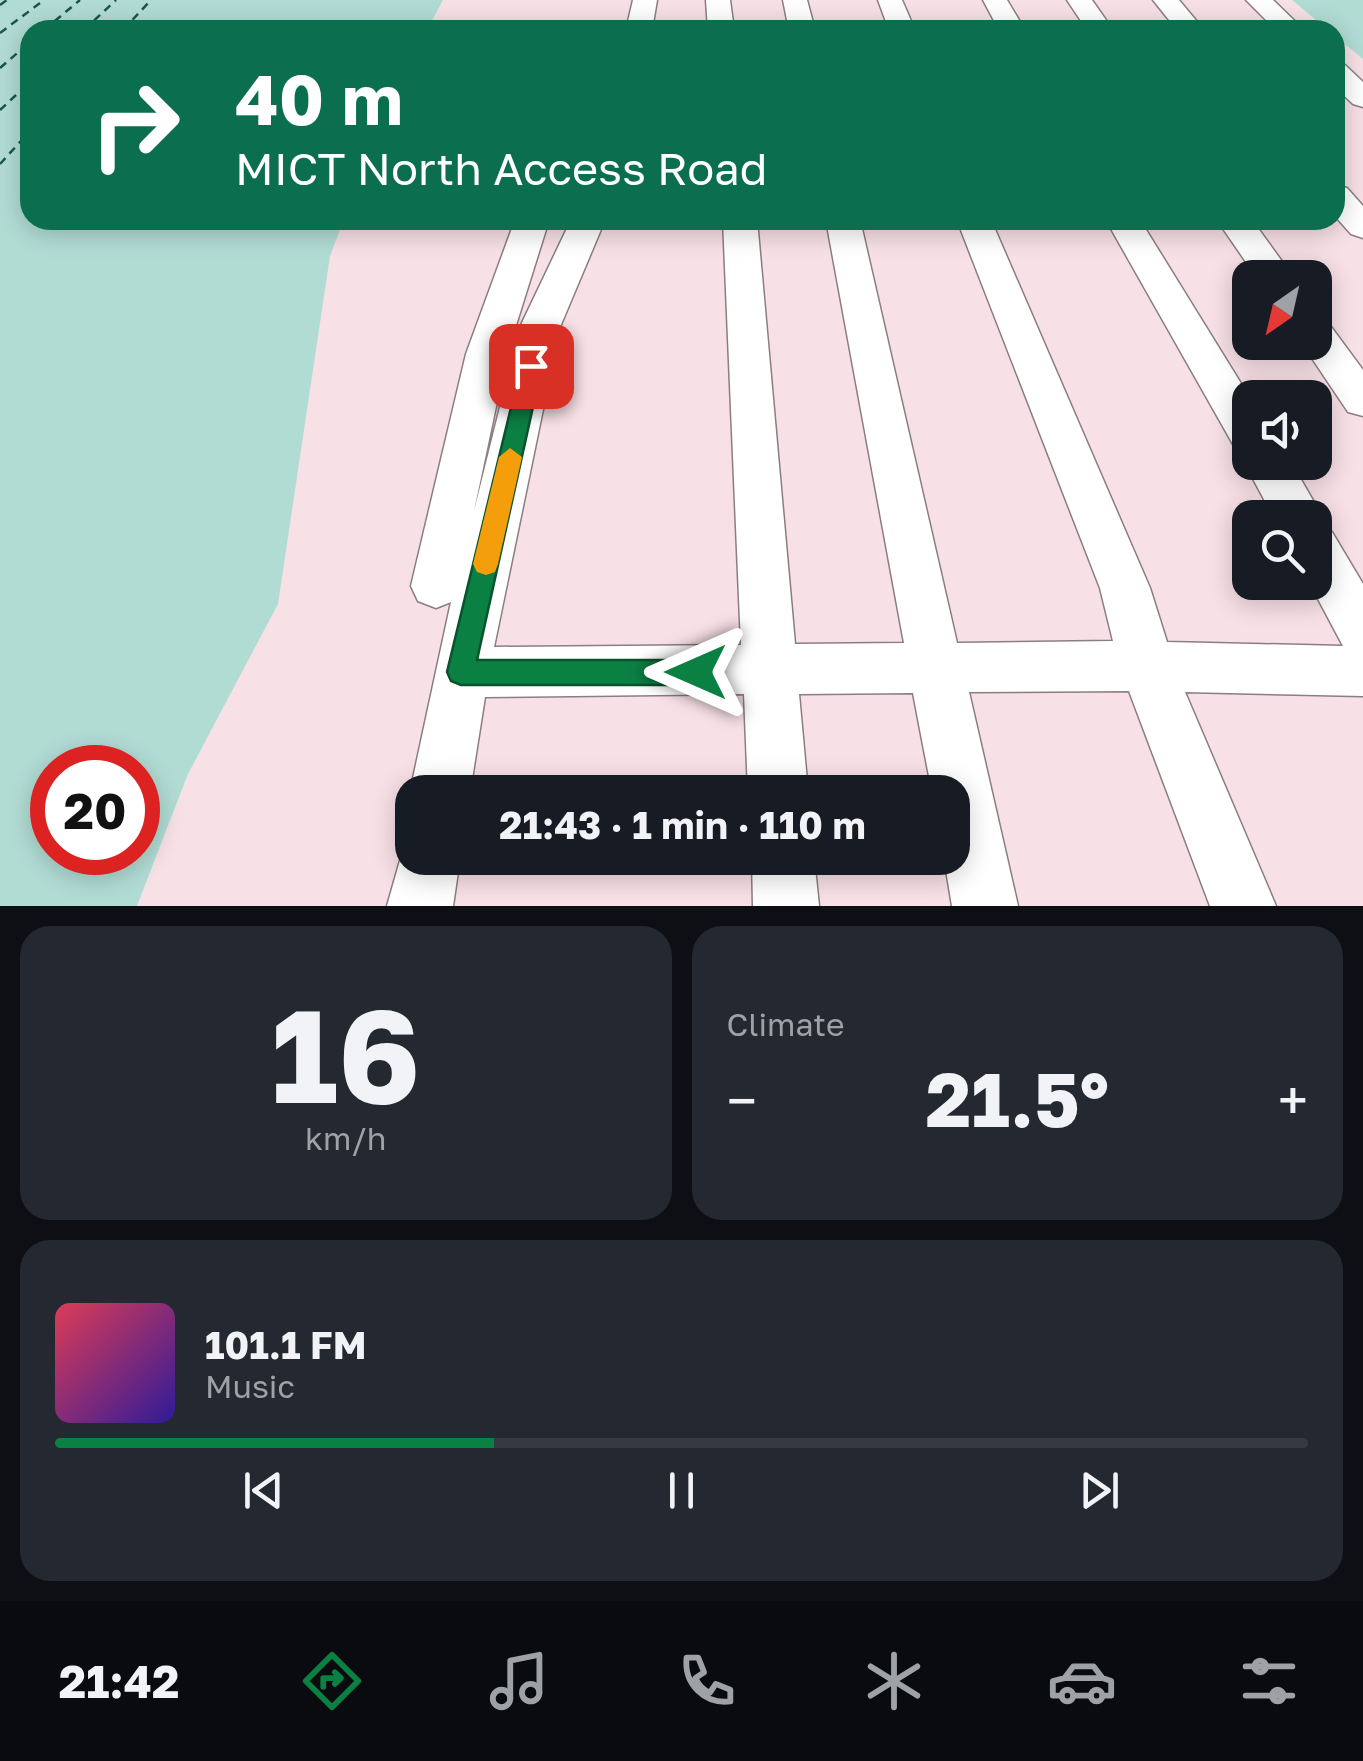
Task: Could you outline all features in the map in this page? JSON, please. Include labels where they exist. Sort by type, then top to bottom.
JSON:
[{"type":"street","points":[[1165,0],[1183,20]]},
{"type":"street","points":[[1258,0],[1279,20]]},
{"type":"street","points":[[1345,206],[1363,227]]},
{"type":"street","points":[[436,586],[460,458],[492,327],[528,230]]},
{"type":"street","points":[[443,775],[461,672],[540,327],[584,230]]},
{"type":"street","points":[[741,230],[777,775]]},
{"type":"street","points":[[845,230],[985,906]]},
{"type":"street","points":[[978,230],[1125,588],[1147,666],[1243,906]]},
{"type":"street","points":[[1129,230],[1232,404]]},
{"type":"street","points":[[1241,230],[1263,260]]},
{"type":"street","points":[[1332,357],[1363,401]]},
{"type":"street","points":[[1332,576],[1363,632]]},
{"type":"street","points":[[461,672],[1147,666],[1363,671]]},
{"type":"street","points":[[420,906],[426,875]]},
{"type":"street","points":[[784,875],[786,906]]},
{"type":"shaded area","points":[[0,0],[443,0],[432,20],[20,20],[20,230],[340,230],[330,256],[278,604],[188,774],[160,846],[160,745],[30,745],[30,875],[149,875],[137,906],[0,906]]},
{"type":"shaded area","points":[[443,0],[1292,0],[1316,20],[432,20]]},
{"type":"shaded area","points":[[1292,0],[1363,0],[1363,59],[1345,44],[1345,20],[1316,20]]},
{"type":"shaded area","points":[[1345,44],[1363,59],[1363,906],[137,906],[149,875],[160,875],[160,846],[188,774],[340,230],[1345,230]]},
{"type":"ferry route","points":[[0,5],[7,0]]},
{"type":"ferry route","points":[[0,33],[44,0]]},
{"type":"ferry route","points":[[56,20],[80,0]]},
{"type":"ferry route","points":[[95,20],[116,0]]},
{"type":"ferry route","points":[[132,20],[151,0]]},
{"type":"ferry route","points":[[0,68],[20,51]]},
{"type":"ferry route","points":[[0,110],[20,91]]},
{"type":"ferry route","points":[[0,164],[20,142]]},
{"type":"slow traffic","points":[[486,564],[510,457]]},
{"type":"route","points":[[531,366],[461,672],[696,672]]}]
